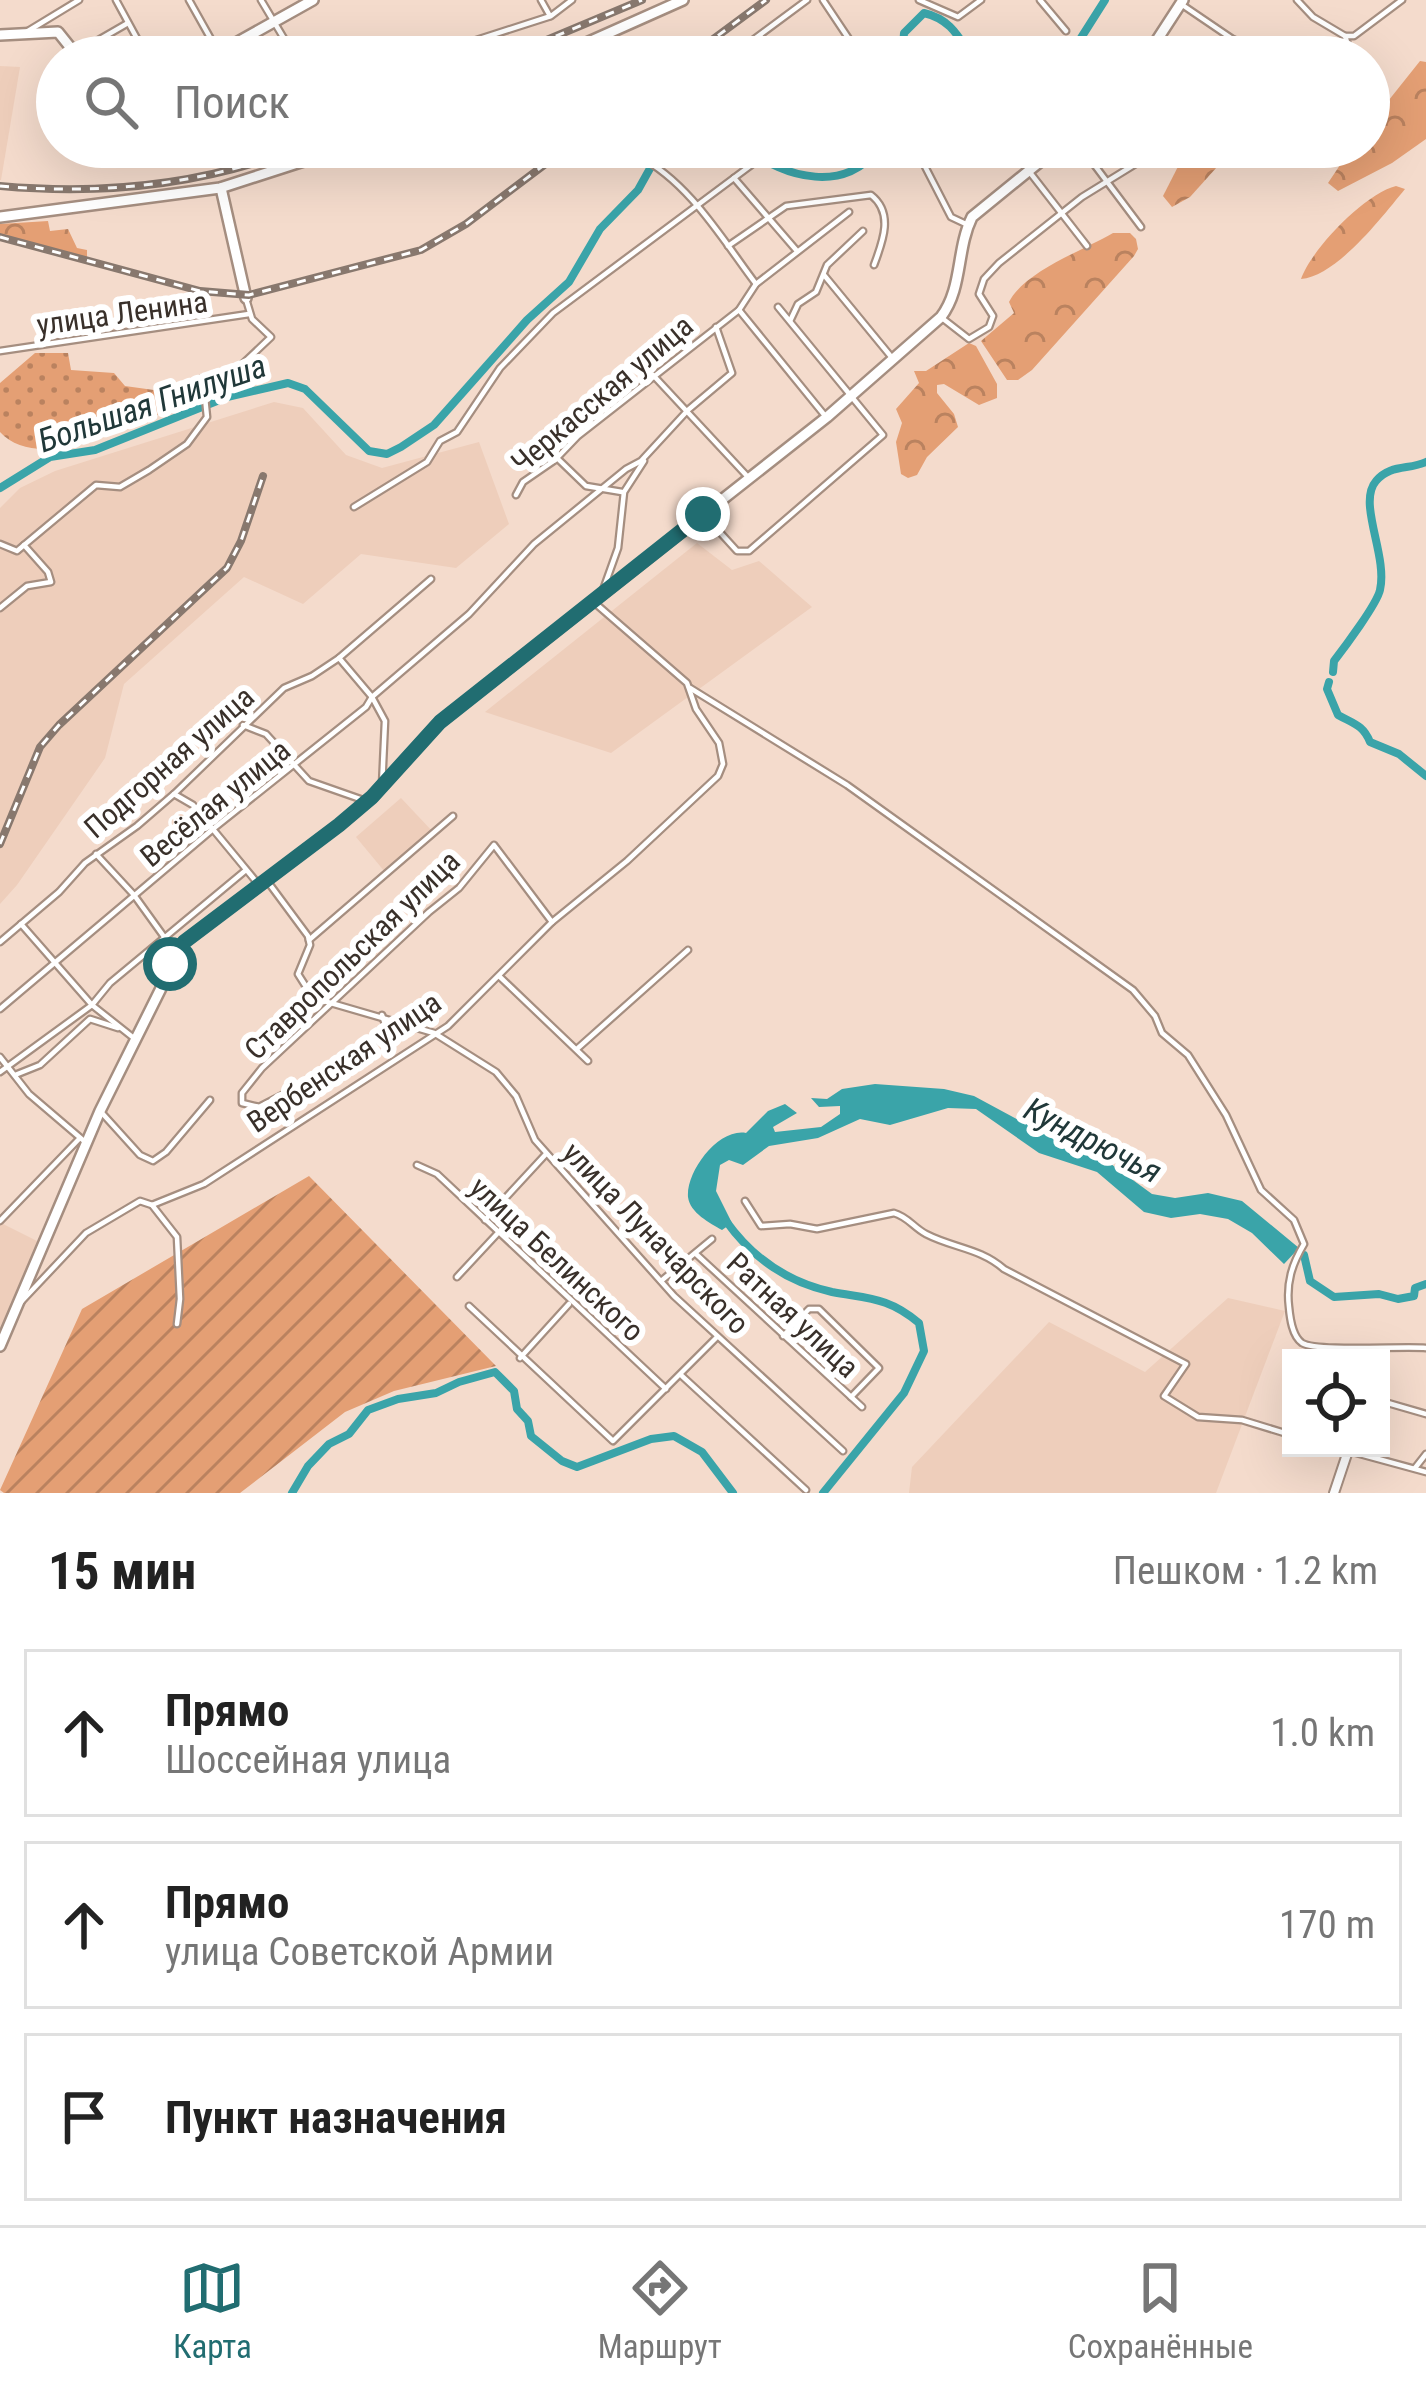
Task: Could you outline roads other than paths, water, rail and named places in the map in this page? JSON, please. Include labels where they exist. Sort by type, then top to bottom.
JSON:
[{"type":"main road","points":[[250,36],[313,0]]},
{"type":"main road","points":[[602,36],[683,0]]},
{"type":"main road","points":[[1160,36],[1182,2]]},
{"type":"main road","points":[[0,35],[58,32],[61,36]]},
{"type":"main road","points":[[0,217],[221,188],[282,168]]},
{"type":"main road","points":[[17,1306],[83,1141],[184,942],[367,801],[440,722],[826,417],[941,317],[952,300],[968,225],[985,202],[1031,168]]},
{"type":"main road","points":[[221,188],[246,298]]},
{"type":"main road","name":"Вербенская улица","points":[[0,1346],[17,1306]]},
{"type":"street","points":[[28,32],[80,0]]},
{"type":"street","points":[[116,0],[137,36]]},
{"type":"street","points":[[189,0],[207,36]]},
{"type":"street","points":[[261,0],[283,36]]},
{"type":"street","points":[[541,0],[550,16]]},
{"type":"street","points":[[489,36],[550,16],[572,0]]},
{"type":"street","points":[[758,36],[807,0]]},
{"type":"street","points":[[823,0],[847,36]]},
{"type":"street","points":[[919,0],[958,17],[981,0]]},
{"type":"street","points":[[1040,0],[1066,31]]},
{"type":"street","points":[[1297,0],[1313,17],[1345,36],[1354,36],[1402,0]]},
{"type":"street","points":[[1182,2],[1229,36]]},
{"type":"street","points":[[107,36],[129,22]]},
{"type":"street","points":[[657,168],[697,206],[756,284]]},
{"type":"street","points":[[354,507],[427,462],[440,441],[458,432],[500,368],[553,314],[747,168]]},
{"type":"street","points":[[926,168],[951,217],[968,225]]},
{"type":"street","points":[[1097,168],[1142,227]]},
{"type":"street","points":[[941,317],[969,339],[989,327],[993,316],[979,294],[984,279],[1127,168]]},
{"type":"street","points":[[1028,170],[1087,246]]},
{"type":"street","points":[[734,178],[798,253]]},
{"type":"street","points":[[728,246],[794,204],[871,195],[886,218],[874,265]]},
{"type":"street","points":[[826,417],[739,310],[756,284],[849,212]]},
{"type":"street","points":[[790,321],[798,304],[816,292],[833,259],[863,232]]},
{"type":"street","points":[[823,274],[893,359]]},
{"type":"street","points":[[0,544],[15,551],[55,524],[96,485],[120,487],[188,444],[203,427],[207,410],[202,379],[232,374],[271,337],[249,314],[246,298]]},
{"type":"street","points":[[703,514],[737,550],[748,551],[883,435],[778,307]]},
{"type":"street","name":"Черкасская улица","points":[[516,495],[524,482],[578,436],[739,310]]},
{"type":"street","name":"улица Ленина","points":[[0,350],[249,314]]},
{"type":"street","points":[[603,590],[617,548],[624,493],[646,456],[734,369],[716,327]]},
{"type":"street","points":[[653,375],[749,478]]},
{"type":"street","name":"Весёлая улица","points":[[0,1009],[366,707],[454,628],[534,544],[646,456]]},
{"type":"street","points":[[557,458],[586,487],[624,493]]},
{"type":"street","points":[[0,608],[27,586],[51,582],[24,545]]},
{"type":"street","name":"Подгорная улица","points":[[0,942],[96,854],[174,794],[284,688],[339,658],[430,579]]},
{"type":"street","points":[[590,600],[680,675],[688,687],[862,795],[1098,963],[1145,1002],[1162,1033],[1188,1055],[1218,1102],[1261,1190],[1294,1220],[1304,1244],[1292,1262],[1289,1308],[1302,1343],[1426,1348]]},
{"type":"street","points":[[339,658],[372,697],[386,728],[382,786]]},
{"type":"street","name":"Вербенская улица","points":[[17,1306],[86,1233],[140,1201],[152,1205],[204,1184],[448,1026],[552,922],[709,786],[721,770],[722,754],[688,687]]},
{"type":"street","points":[[243,725],[266,734],[309,781],[367,801]]},
{"type":"street","points":[[174,794],[193,805],[310,940],[298,977],[315,997],[333,1003]]},
{"type":"street","name":"Ставропольская улица","points":[[310,940],[453,816]]},
{"type":"street","name":"Ставропольская улица","points":[[382,1015],[385,1032],[374,1041],[264,1106],[247,1106],[240,1097],[262,1068],[452,896],[494,845],[552,922]]},
{"type":"street","points":[[96,854],[134,895],[176,954]]},
{"type":"street","points":[[0,1072],[92,1005],[110,983],[246,870]]},
{"type":"street","points":[[22,924],[92,1005],[136,1040]]},
{"type":"street","points":[[578,1048],[688,950]]},
{"type":"street","points":[[500,976],[588,1060]]},
{"type":"street","name":"улица Луначарского","points":[[333,1003],[434,1033],[502,1079],[546,1154],[661,1281],[843,1450]]},
{"type":"street","points":[[15,1076],[40,1065],[90,1019],[120,1029]]},
{"type":"street","points":[[0,1057],[83,1141],[0,1221]]},
{"type":"street","points":[[100,1111],[140,1155],[153,1161],[210,1100]]},
{"type":"street","points":[[485,1220],[546,1154]]},
{"type":"street","name":"улица Белинского","points":[[417,1165],[437,1174],[666,1389]]},
{"type":"street","points":[[745,1201],[761,1226],[790,1223],[817,1228],[894,1213],[904,1216],[924,1233],[978,1250],[1004,1269],[1186,1364],[1164,1396],[1198,1417],[1242,1420],[1282,1432]]},
{"type":"street","points":[[152,1205],[177,1238],[180,1299],[176,1324]]},
{"type":"street","points":[[457,1277],[497,1234]]},
{"type":"street","points":[[661,1281],[712,1239]]},
{"type":"street","name":"Ратная улица","points":[[696,1255],[862,1407]]},
{"type":"street","points":[[520,1358],[570,1302]]},
{"type":"street","points":[[470,1306],[613,1441],[717,1337]]},
{"type":"street","points":[[783,1336],[809,1309],[819,1310],[879,1368],[851,1397]]},
{"type":"street","points":[[1320,1349],[1321,1345]]},
{"type":"street","points":[[681,1376],[806,1490]]},
{"type":"street","points":[[1390,1404],[1426,1414]]},
{"type":"street","points":[[1414,1469],[1426,1454]]},
{"type":"street","points":[[1334,1493],[1341,1457]]},
{"type":"street","points":[[1371,1457],[1426,1472]]},
{"type":"water","points":[[875,1084],[974,1096],[1041,1132],[1089,1148],[1152,1194],[1175,1198],[1208,1193],[1242,1201],[1299,1248],[1284,1264],[1252,1233],[1228,1219],[1200,1214],[1171,1218],[1144,1212],[1097,1172],[1039,1153],[976,1109],[948,1108],[890,1125],[860,1119],[818,1138],[769,1146],[743,1165],[729,1160],[720,1165],[716,1191],[732,1223],[722,1230],[692,1208],[688,1197],[692,1176],[725,1137],[746,1133],[768,1111],[785,1104],[797,1113],[773,1127],[775,1132],[821,1127],[840,1114],[840,1106],[819,1107],[811,1098],[827,1099],[842,1089]]},
{"type":"waterway","name":"Большая Гнилуша","points":[[1082,36],[1105,0]]},
{"type":"waterway","name":"Большая Гнилуша","points":[[904,36],[924,13],[959,36]]},
{"type":"waterway","name":"Большая Гнилуша","points":[[0,488],[50,457],[95,450],[227,397],[288,383],[305,389],[369,451],[387,454],[434,425],[527,320],[569,282],[600,229],[638,190],[650,168]]},
{"type":"waterway","name":"Большая Гнилуша","points":[[781,168],[815,177],[856,168]]},
{"type":"waterway","name":"Кундрючья","points":[[1333,672],[1334,661],[1380,590],[1371,491],[1387,472],[1426,462]]},
{"type":"waterway","name":"Кундрючья","points":[[1329,682],[1327,689],[1338,715],[1361,728],[1370,742],[1399,754],[1426,776]]},
{"type":"waterway","name":"Кундрючья","points":[[726,1221],[760,1258],[786,1275],[816,1288],[888,1304],[919,1323],[924,1351],[904,1393],[823,1493]]},
{"type":"waterway","name":"Кундрючья","points":[[1304,1255],[1310,1281],[1334,1297],[1379,1294],[1398,1299],[1414,1296],[1415,1288],[1426,1284]]},
{"type":"waterway","name":"Кундрючья","points":[[292,1493],[308,1466],[329,1444],[349,1434],[368,1410],[495,1372],[514,1391],[531,1436],[562,1461],[577,1467],[651,1439],[674,1436],[702,1452],[733,1493]]},
{"type":"railway","points":[[556,36],[642,0]]},
{"type":"railway","points":[[717,36],[766,0]]},
{"type":"railway","points":[[0,186],[114,188],[234,168]]},
{"type":"railway","points":[[0,237],[200,291],[249,295],[421,250],[466,224],[540,168]]},
{"type":"railway","points":[[0,844],[40,747],[227,568],[263,476]]}]
